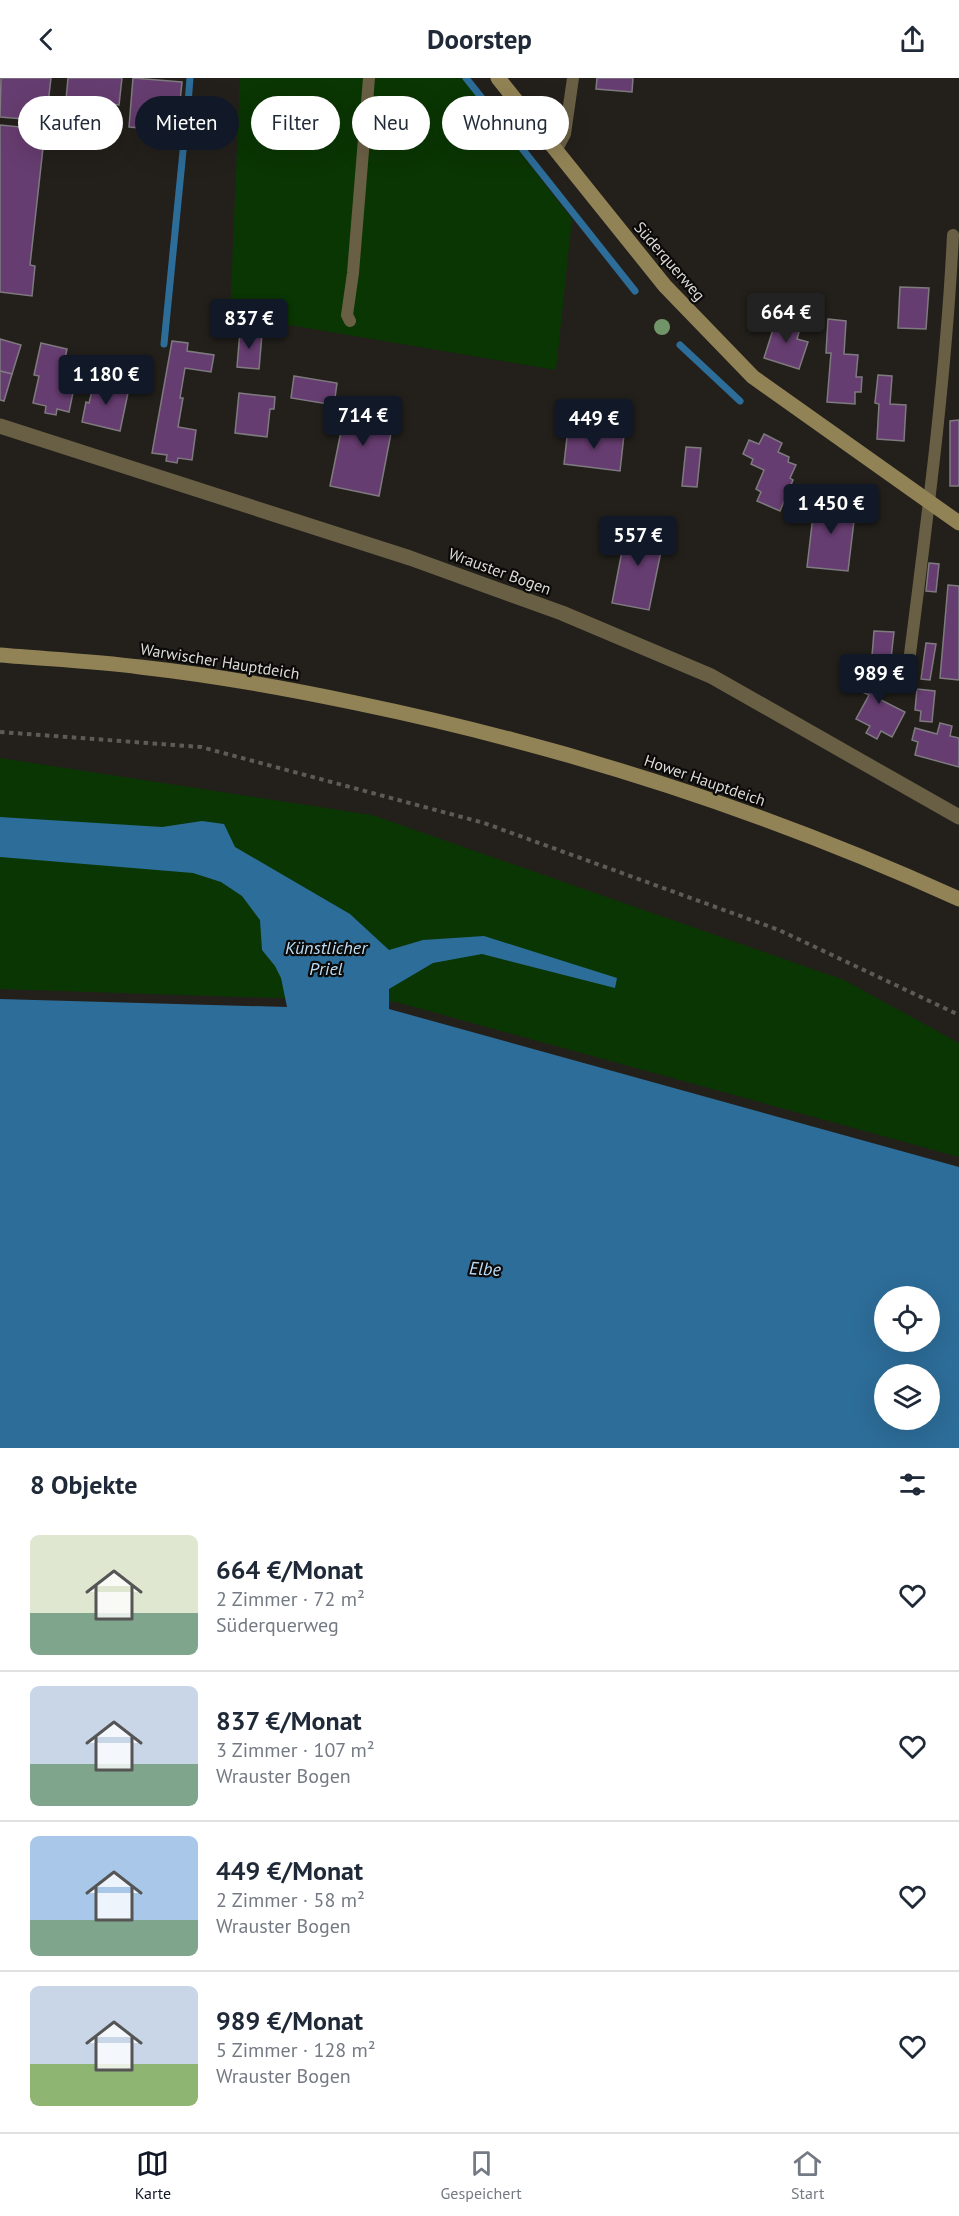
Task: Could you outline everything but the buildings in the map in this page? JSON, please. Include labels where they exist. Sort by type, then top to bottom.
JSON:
[{"type":"street","name":"Süderquerweg","points":[[498,78],[665,286],[753,377],[959,524]]},
{"type":"street","name":"Wrauster Bogen","points":[[0,426],[399,555],[562,613],[711,676],[831,742],[959,817]]},
{"type":"street","name":"Warwischer Hauptdeich","points":[[0,655],[140,667],[286,689],[432,719]]},
{"type":"street","name":"Hower Hauptdeich","points":[[432,719],[569,755],[747,812],[835,846],[959,899]]},
{"type":"lane","points":[[350,321],[347,315],[348,301],[353,273],[369,78]]},
{"type":"lane","points":[[556,151],[565,134],[573,78]]},
{"type":"lane","points":[[909,662],[930,503],[948,329],[952,235]]},
{"type":"path","points":[[0,732],[201,747],[484,823],[779,930],[959,1015]]},
{"type":"green space","points":[[240,78],[462,78],[476,96],[442,96],[442,150],[518,150],[572,219],[556,370],[230,315],[237,150],[239,150]]},
{"type":"green space","points":[[0,758],[372,815],[844,980],[959,1043],[959,1157],[396,1002],[0,989]]},
{"type":"water","points":[[0,817],[162,827],[202,821],[224,824],[235,847],[350,914],[389,950],[423,940],[484,936],[617,978],[615,988],[482,954],[433,963],[389,989],[389,1009],[959,1167],[959,1448],[0,1448],[0,999],[287,1007],[281,978],[262,950],[260,920],[242,896],[221,882],[193,873],[0,857]]},
{"type":"waterway","points":[[189,96],[190,78]]},
{"type":"waterway","points":[[466,78],[635,291]]},
{"type":"waterway","points":[[164,344],[183,150]]},
{"type":"waterway","points":[[680,345],[740,401]]},
{"type":"water label","name":"Künstlicher Priel","points":[[326,958]]},
{"type":"water label","name":"Elbe","points":[[485,1269]]}]
